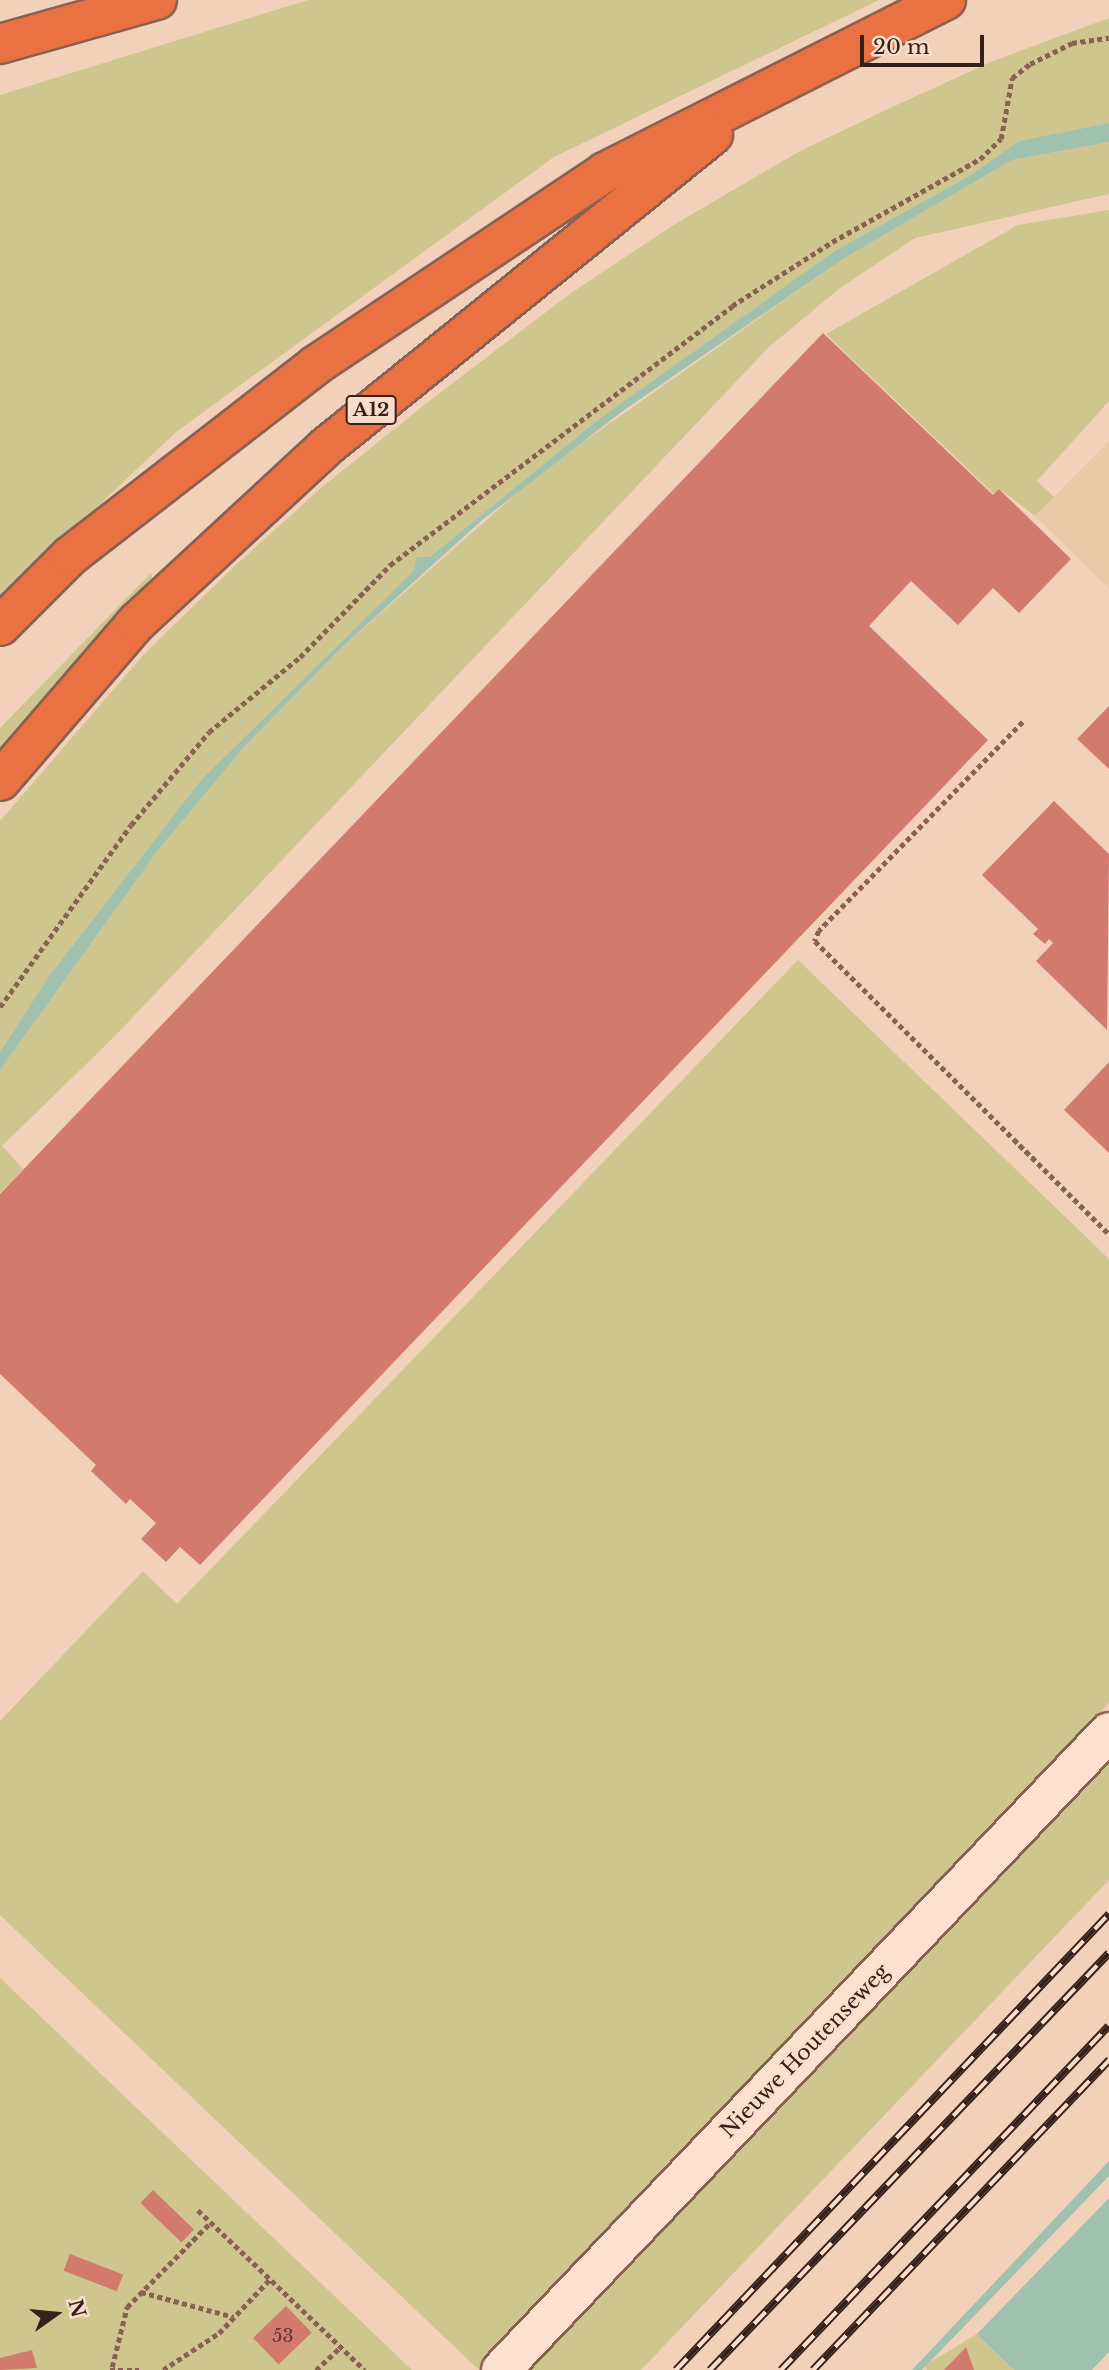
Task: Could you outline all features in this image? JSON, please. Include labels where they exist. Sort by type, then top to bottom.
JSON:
[{"type":"highway","points":[[0,44],[157,0]]},
{"type":"highway","name":"A12","points":[[0,626],[70,556],[316,365],[605,172],[782,80],[946,0]]},
{"type":"highway","name":"A12","points":[[0,781],[137,622],[327,446],[782,80]]},
{"type":"street","name":"Nieuwe Houtenseweg","points":[[501,2370],[1109,1732]]},
{"type":"path","points":[[0,1007],[131,825],[209,732],[300,657],[390,565],[732,306],[832,242],[980,159],[1001,138],[1012,78],[1030,64],[1072,43],[1109,38]]},
{"type":"path","points":[[1023,723],[819,931],[816,941],[1109,1234]]},
{"type":"path","points":[[198,2210],[365,2370]]},
{"type":"path","points":[[139,2370],[111,2369],[127,2307],[211,2222]]},
{"type":"path","points":[[163,2370],[219,2333],[270,2279]]},
{"type":"path","points":[[140,2292],[234,2317]]},
{"type":"path","points":[[316,2370],[341,2347]]},
{"type":"shaded area","points":[[308,0],[879,0],[554,157],[176,432],[0,599],[0,95]]},
{"type":"shaded area","points":[[1109,18],[1109,123],[1020,141],[971,175],[836,250],[595,422],[430,557],[416,557],[414,570],[201,780],[49,976],[0,1052],[0,821],[145,653],[237,564],[322,487],[428,402],[571,293],[672,226],[800,151],[890,108],[993,61]]},
{"type":"shaded area","points":[[1109,123],[1109,142],[1012,160],[843,259],[620,413],[481,521],[340,649],[245,746],[159,849],[0,1070],[0,1052],[49,976],[201,780],[414,570],[416,557],[430,557],[595,422],[836,250],[971,175],[1019,141]]},
{"type":"shaded area","points":[[1109,142],[1109,194],[915,238],[840,288],[769,347],[114,1037],[2,1146],[23,1169],[0,1193],[0,1070],[159,849],[245,746],[340,649],[542,471],[843,259],[1012,160]]},
{"type":"shaded area","points":[[1109,210],[1109,401],[1037,481],[1054,497],[1035,516],[1000,489],[994,494],[826,334],[1018,225]]},
{"type":"shaded area","points":[[1109,441],[1109,589],[1035,516]]},
{"type":"shaded area","points":[[151,573],[152,578],[0,750],[0,728]]},
{"type":"shaded area","points":[[798,960],[1109,1259],[1109,1703],[479,2370],[0,1915],[0,1721],[143,1571],[177,1604]]},
{"type":"shaded area","points":[[1109,1751],[1109,1880],[641,2370],[530,2370],[565,2332],[572,2315]]},
{"type":"shaded area","points":[[0,1978],[305,2268],[412,2370],[0,2370]]},
{"type":"shaded area","points":[[1109,2161],[1109,2176],[922,2370],[912,2370]]},
{"type":"shaded area","points":[[1109,2198],[1109,2352],[1092,2370],[1014,2370],[977,2334]]},
{"type":"shaded area","points":[[977,2334],[1014,2370],[927,2370],[925,2365]]},
{"type":"building","points":[[823,333],[993,495],[999,489],[1071,559],[1019,613],[993,588],[958,625],[911,581],[869,626],[988,740],[200,1565],[180,1547],[166,1562],[141,1539],[156,1523],[130,1499],[126,1504],[91,1471],[96,1465],[0,1374],[0,1194]]},
{"type":"building","points":[[1109,706],[1109,769],[1077,739]]},
{"type":"building","points":[[1054,801],[1109,854],[1107,1030],[1036,961],[1053,943],[1049,939],[1045,944],[1033,934],[1038,929],[982,875]]},
{"type":"building","points":[[1109,1062],[1109,1153],[1064,1110]]},
{"type":"building","points":[[153,2190],[194,2230],[181,2243],[140,2203]]},
{"type":"building","points":[[70,2254],[123,2274],[117,2291],[64,2271]]},
{"type":"building","points":[[286,2306],[312,2333],[279,2365],[253,2338]]},
{"type":"building","points":[[966,2347],[974,2370],[944,2370]]},
{"type":"building","points":[[32,2350],[37,2368],[0,2370],[0,2358]]},
{"type":"railway","points":[[676,2370],[1109,1914]]},
{"type":"railway","points":[[710,2370],[1109,1953]]},
{"type":"railway","points":[[781,2370],[1109,2026]]},
{"type":"railway","points":[[813,2370],[1109,2060]]}]
